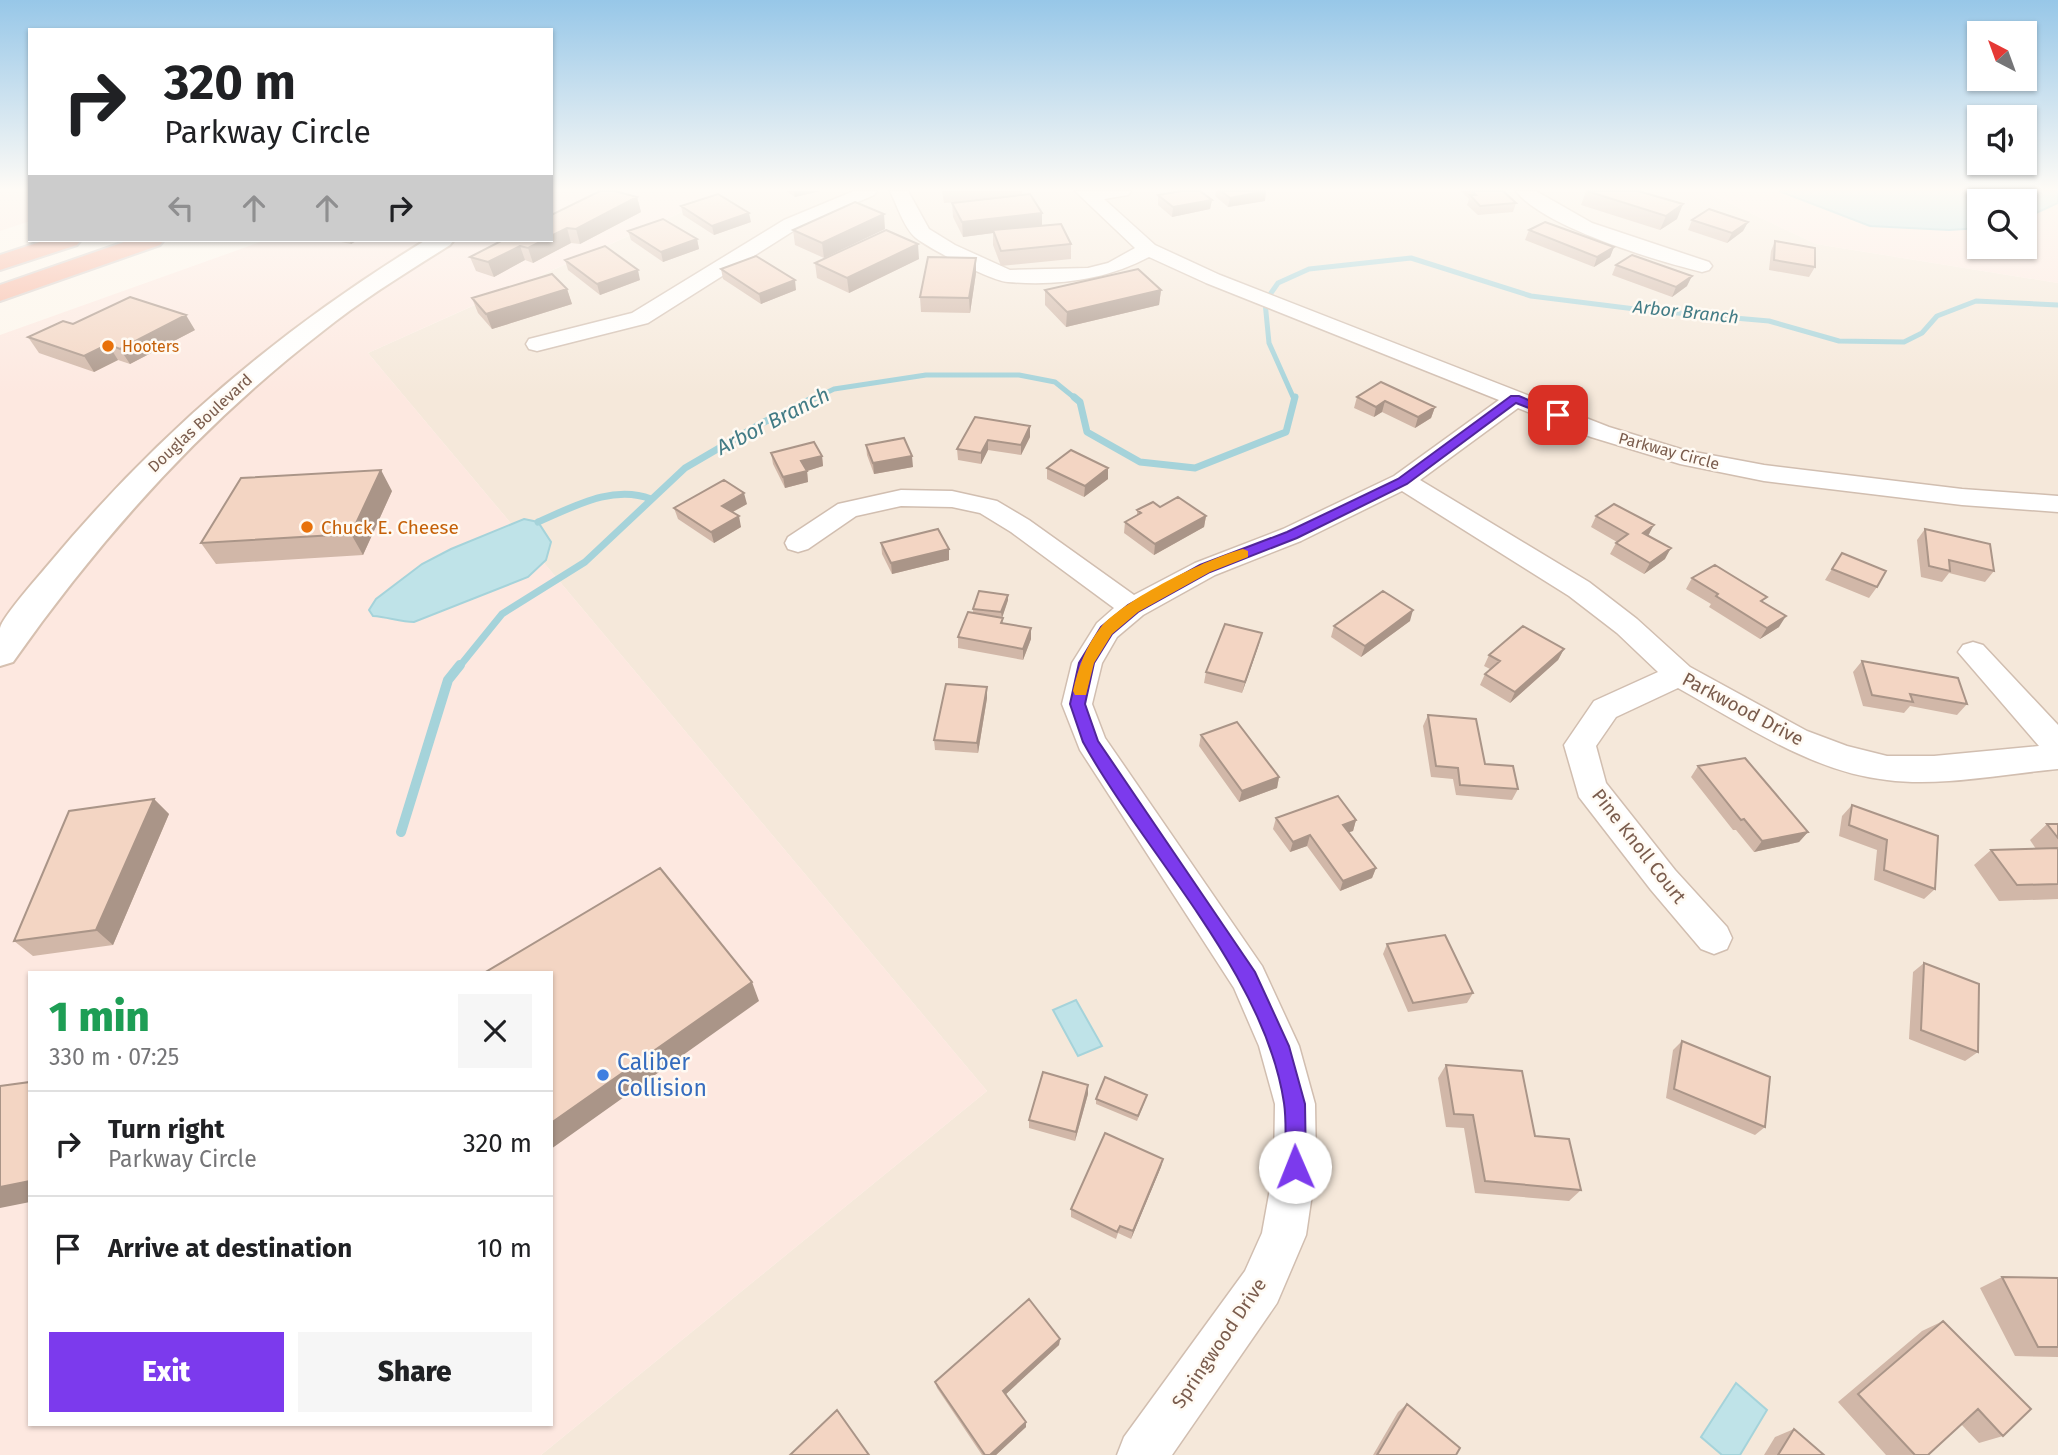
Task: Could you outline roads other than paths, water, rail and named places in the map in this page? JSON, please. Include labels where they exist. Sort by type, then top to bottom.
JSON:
[{"type":"highway","points":[[0,295],[99,259]]},
{"type":"main road","name":"Douglas Boulevard","points":[[0,653],[83,542],[174,444],[313,325],[413,259]]},
{"type":"street","points":[[537,344],[640,318],[736,259]]},
{"type":"street","points":[[970,259],[1007,276],[1088,274],[1115,267],[1129,259]]},
{"type":"street","name":"Parkway Circle","points":[[1171,259],[1213,279],[1515,399],[1600,432],[1679,457],[1764,473],[1962,497],[2058,504]]},
{"type":"street","points":[[1682,259],[1702,266]]},
{"type":"street","name":"Springwood Drive","points":[[1142,1455],[1261,1287],[1284,1236],[1295,1167],[1295,1104],[1279,1046],[1249,978],[1091,742],[1077,704],[1087,663],[1107,630],[1133,608],[1205,569],[1292,535],[1402,481],[1515,399]]},
{"type":"street","name":"Parkwood Drive","points":[[1402,481],[1579,589],[1627,626],[1679,675],[1796,739],[1841,757],[1886,768],[1934,768],[2058,757]]},
{"type":"street","points":[[798,543],[847,510],[901,498],[952,499],[988,507],[999,513],[1133,608]]},
{"type":"street","points":[[1973,653],[2058,746]]},
{"type":"street","name":"Pine Knoll Court","points":[[1679,675],[1605,709],[1580,745],[1591,788],[1663,880],[1714,938]]},
{"type":"water","points":[[524,519],[538,522],[551,542],[546,560],[528,577],[414,622],[373,616],[369,610],[376,599],[422,564]]},
{"type":"water","points":[[1076,1000],[1102,1046],[1078,1056],[1053,1010]]},
{"type":"water","points":[[1736,1383],[1767,1410],[1740,1455],[1722,1455],[1701,1437]]},
{"type":"waterway","name":"Arbor Branch","points":[[1271,293],[1278,283],[1309,269],[1403,259]]},
{"type":"waterway","name":"Arbor Branch","points":[[1414,259],[1531,296],[1643,310],[1769,321],[1839,341],[1904,342],[1922,333],[1937,316],[1976,301],[2058,305]]},
{"type":"waterway","name":"Arbor Branch","points":[[1265,302],[1269,343],[1294,399]]},
{"type":"waterway","name":"Arbor Branch","points":[[813,399],[834,389],[926,375],[1019,375],[1055,382],[1076,399]]},
{"type":"waterway","name":"Arbor Branch","points":[[459,667],[502,614],[585,562],[685,468],[762,423],[816,397]]},
{"type":"waterway","name":"Arbor Branch","points":[[1074,397],[1080,402],[1087,432],[1140,462],[1195,468],[1286,432],[1295,397]]},
{"type":"waterway","points":[[538,522],[593,499],[622,494],[651,499]]},
{"type":"waterway","name":"Arbor Branch","points":[[401,832],[448,680],[460,665]]},
{"type":"place","name":"Hooters","points":[[108,346]]},
{"type":"place","name":"Chuck E. Cheese","points":[[307,527]]},
{"type":"place","name":"Caliber Collision","points":[[603,1075]]}]
